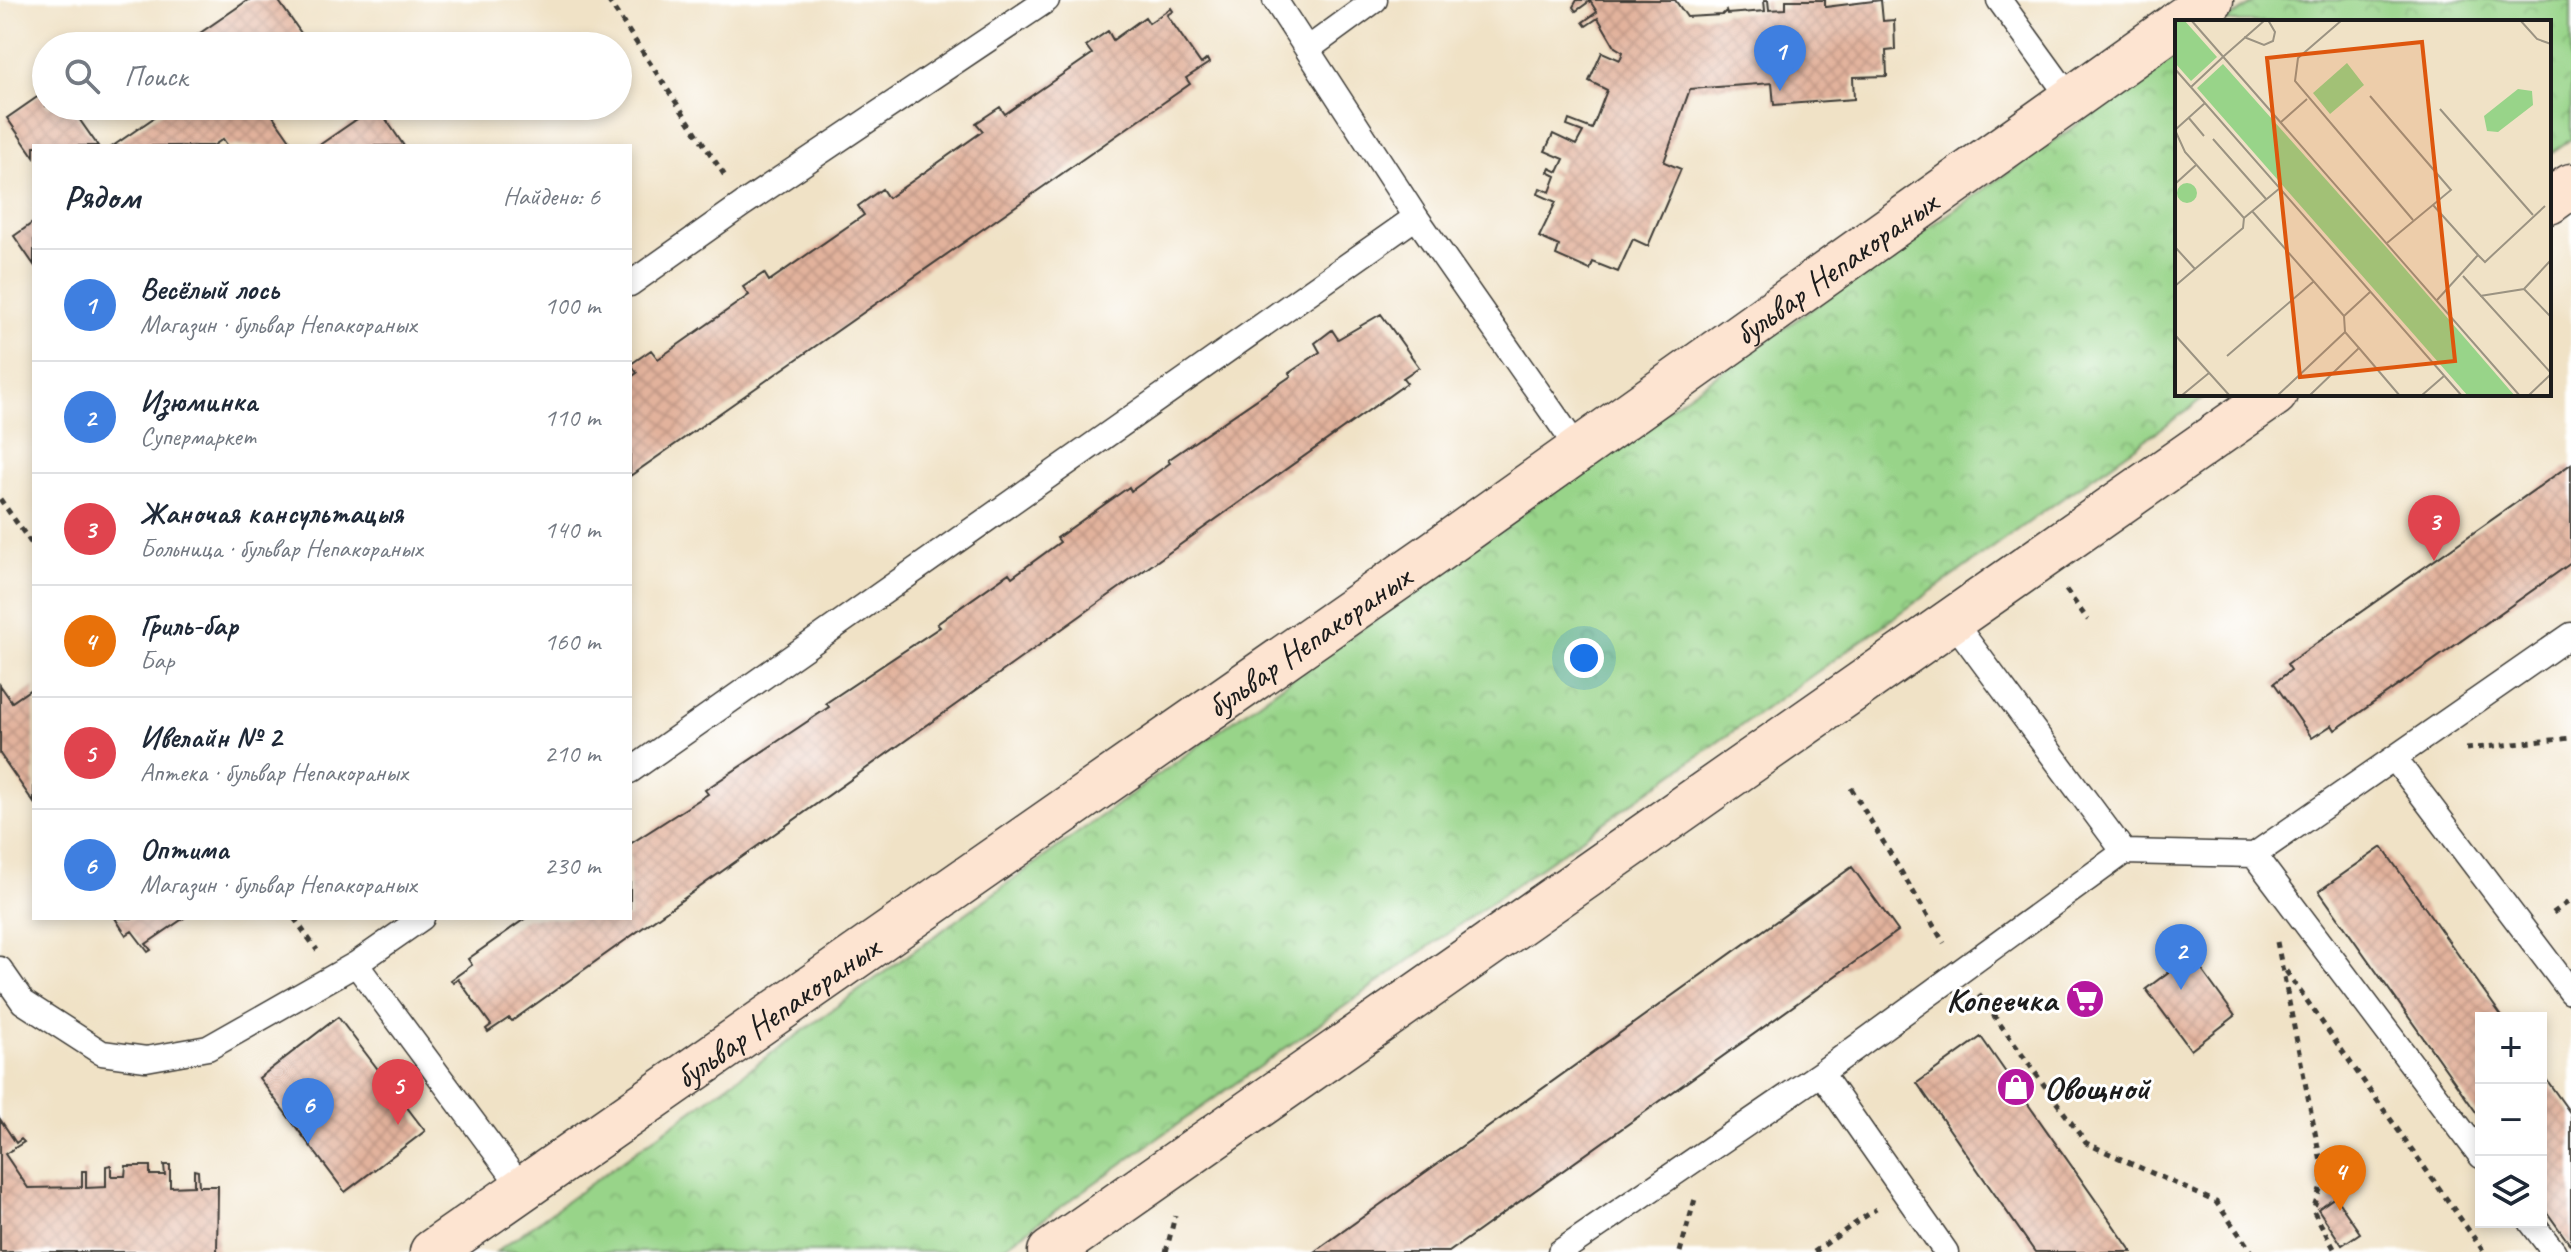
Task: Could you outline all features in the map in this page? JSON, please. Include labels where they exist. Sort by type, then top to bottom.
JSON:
[{"type":"main road","name":"бульвар Непакораных","points":[[2182,20],[2211,0]]},
{"type":"main road","name":"бульвар Непакораных","points":[[432,1252],[1578,449],[2175,25]]},
{"type":"main road","points":[[2551,201],[2571,186]]},
{"type":"main road","points":[[1050,1252],[2272,396]]},
{"type":"lane","points":[[632,283],[743,204],[1047,0]]},
{"type":"lane","points":[[1275,0],[1416,217],[1578,449]]},
{"type":"lane","points":[[1308,49],[1375,0]]},
{"type":"lane","points":[[1999,0],[2070,98]]},
{"type":"lane","points":[[632,770],[1416,217]]},
{"type":"lane","points":[[1952,620],[2124,852]]},
{"type":"lane","points":[[1560,1252],[1821,1073],[2124,852],[2254,855],[2571,635]]},
{"type":"lane","points":[[2394,758],[2571,992]]},
{"type":"lane","points":[[2254,855],[2475,1148]]},
{"type":"lane","points":[[0,969],[23,1002],[102,1053],[146,1059],[208,1048],[356,964],[419,920]]},
{"type":"lane","points":[[356,964],[522,1188]]},
{"type":"lane","points":[[1821,1073],[1946,1252]]},
{"type":"lane","points":[[2536,1228],[2554,1252]]},
{"type":"path","points":[[608,0],[629,32]]},
{"type":"path","points":[[632,36],[743,204]]},
{"type":"path","points":[[0,499],[32,544]]},
{"type":"path","points":[[2464,750],[2571,738]]},
{"type":"path","points":[[1851,788],[1961,970],[2086,1143],[2216,1202],[2252,1252]]},
{"type":"path","points":[[2276,939],[2324,1177],[2313,1210],[2336,1252]]},
{"type":"path","points":[[2283,967],[2484,1252]]},
{"type":"path","points":[[1814,1252],[1903,1191]]},
{"type":"green space","points":[[2257,0],[2571,0],[2571,139],[2551,153],[2551,20],[2228,20]]},
{"type":"green space","points":[[2175,56],[2175,396],[2207,396],[997,1252],[496,1252],[1612,448]]},
{"type":"building","points":[[248,0],[278,0],[300,32],[202,32]]},
{"type":"building","points":[[1577,0],[1675,0],[1687,17],[1722,15],[1726,11],[1727,14],[1765,11],[1764,0],[1768,0],[1769,10],[1786,9],[1786,0],[1825,0],[1825,7],[1881,0],[1883,21],[1894,20],[1895,50],[1886,51],[1887,76],[1853,77],[1854,99],[1774,105],[1772,83],[1690,89],[1664,162],[1681,169],[1648,246],[1633,239],[1618,272],[1593,262],[1590,270],[1556,255],[1559,246],[1539,237],[1556,202],[1538,194],[1540,188],[1550,192],[1556,176],[1548,172],[1550,168],[1558,172],[1564,159],[1545,151],[1553,134],[1576,145],[1583,132],[1567,126],[1569,120],[1592,129],[1607,90],[1589,81],[1602,52],[1620,60],[1623,52],[1615,47],[1598,18],[1586,26],[1583,22],[1597,12],[1590,1],[1576,11],[1573,7]]},
{"type":"building","points":[[1171,8],[1173,11],[1167,15],[1201,64],[1207,59],[1209,63],[1186,78],[1190,84],[632,475],[632,377],[637,373],[632,363],[651,350],[658,359],[749,295],[743,287],[764,273],[769,281],[864,215],[858,206],[882,189],[888,198],[983,131],[976,123],[1000,107],[1005,114],[1092,54],[1086,46],[1108,31],[1113,40],[1145,17],[1149,23]]},
{"type":"building","points":[[32,101],[32,120],[80,120],[97,144],[32,144],[32,154],[7,118]]},
{"type":"building","points":[[151,120],[276,120],[293,144],[227,144],[223,139],[216,144],[116,144]]},
{"type":"building","points":[[356,120],[386,120],[403,144],[321,144]]},
{"type":"building","points":[[32,223],[32,262],[14,236]]},
{"type":"building","points":[[1381,314],[1419,367],[1403,378],[1407,383],[512,1021],[509,1018],[488,1032],[486,1029],[491,1025],[458,979],[453,983],[451,980],[472,965],[468,959],[523,920],[632,920],[632,843],[708,794],[705,790],[829,707],[826,703],[940,627],[937,624],[1009,573],[1012,577],[1060,542],[1057,538],[1129,487],[1131,491],[1170,463],[1168,460],[1291,376],[1289,373],[1320,352],[1315,343],[1332,330],[1338,339]]},
{"type":"building","points":[[2571,464],[2571,563],[2335,730],[2332,725],[2312,738],[2274,683],[2291,670],[2287,664]]},
{"type":"building","points":[[0,685],[12,702],[32,688],[32,800],[0,754]]},
{"type":"building","points":[[2382,847],[2499,1012],[2475,1012],[2475,1111],[2319,891]]},
{"type":"building","points":[[1852,867],[1898,931],[1449,1252],[1314,1252]]},
{"type":"building","points":[[116,920],[181,920],[146,944],[151,950],[148,952],[132,931],[126,935]]},
{"type":"building","points":[[2191,955],[2235,1016],[2191,1050],[2146,989]]},
{"type":"building","points":[[338,1017],[425,1131],[345,1192],[259,1078]]},
{"type":"building","points":[[1981,1037],[2132,1252],[2035,1252],[1917,1083]]},
{"type":"building","points":[[2547,1080],[2571,1114],[2571,1246],[2547,1212]]},
{"type":"building","points":[[0,1119],[16,1143],[21,1139],[24,1142],[5,1154],[28,1188],[82,1187],[82,1171],[86,1171],[86,1188],[106,1187],[106,1166],[111,1165],[111,1176],[125,1176],[126,1166],[150,1166],[150,1175],[165,1175],[164,1165],[170,1165],[170,1187],[194,1186],[194,1170],[198,1171],[199,1186],[218,1186],[217,1252],[0,1252]]},
{"type":"building","points":[[2335,1197],[2360,1233],[2342,1245],[2318,1209]]},
{"type":"place","name":"Весёлый лось","points":[[1780,91]]},
{"type":"place","name":"Жаночая кансультацыя","points":[[2434,561]]},
{"type":"place","name":"Изюминка","points":[[2181,990]]},
{"type":"place","name":"Копеечка","points":[[2085,999]]},
{"type":"place","name":"Овощной","points":[[2016,1087]]},
{"type":"place","name":"Ивелайн № 2","points":[[398,1125]]},
{"type":"place","name":"Оптима","points":[[308,1144]]},
{"type":"place","name":"Гриль-бар","points":[[2340,1211]]}]
